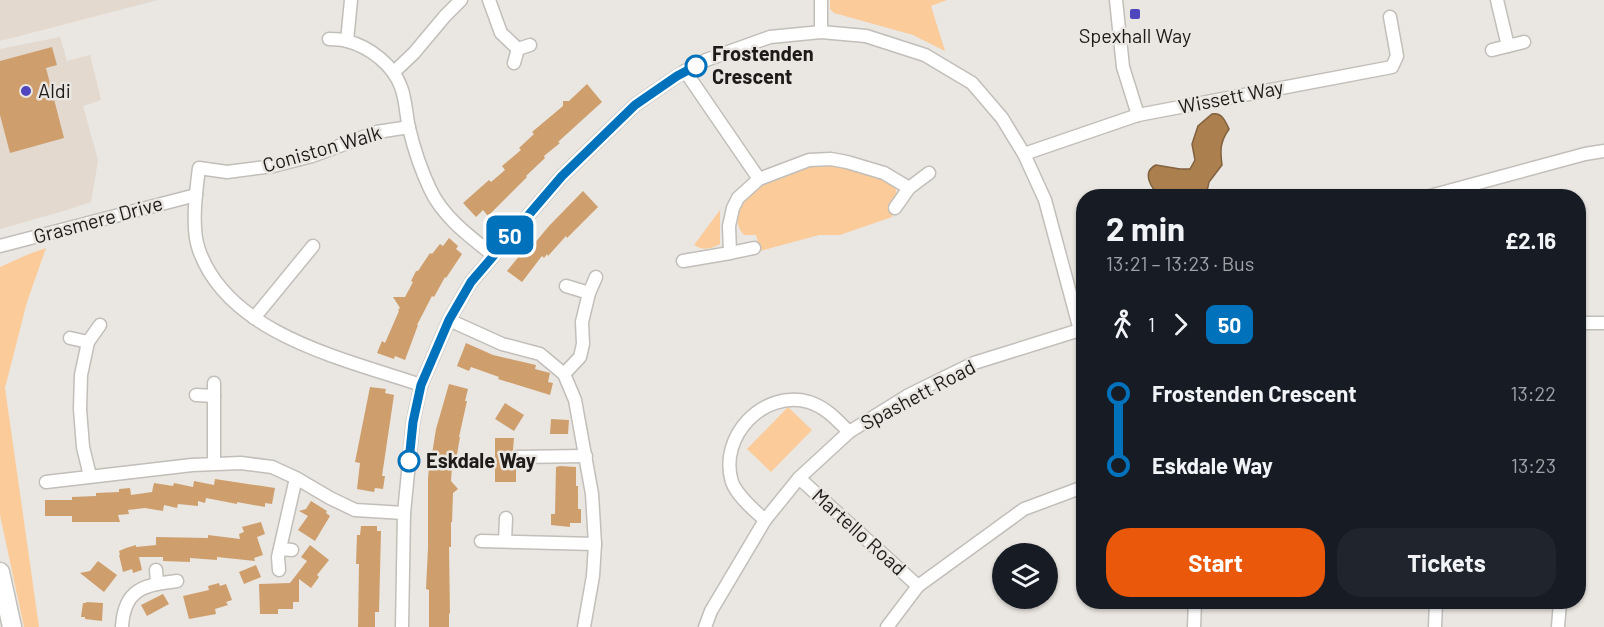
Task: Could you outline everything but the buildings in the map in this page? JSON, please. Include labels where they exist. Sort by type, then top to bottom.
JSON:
[{"type":"highway","points":[[0,572],[12,627]]},
{"type":"street","points":[[347,41],[351,0]]},
{"type":"street","points":[[394,72],[461,0]]},
{"type":"street","points":[[489,0],[501,33],[524,47],[514,63]]},
{"type":"street","points":[[821,0],[821,32]]},
{"type":"street","points":[[1116,0],[1123,67],[1138,115]]},
{"type":"street","points":[[1497,0],[1508,46]]},
{"type":"street","name":"Wissett Way","points":[[1024,154],[1138,115],[1392,67],[1397,56],[1390,17]]},
{"type":"street","points":[[402,627],[404,513],[413,422],[421,385],[449,320],[471,282],[562,176],[635,105],[685,71],[706,60],[770,38],[821,32],[866,36],[925,56],[972,83],[1002,117],[1024,154],[1045,200],[1076,312]]},
{"type":"street","points":[[329,39],[347,41],[373,52],[394,72],[402,89],[409,127],[420,166],[431,191],[456,225],[493,255]]},
{"type":"street","points":[[1492,50],[1524,42]]},
{"type":"street","points":[[685,71],[759,179]]},
{"type":"street","name":"Coniston Walk","points":[[196,195],[199,168],[227,172],[273,166],[312,156],[377,132],[409,127]]},
{"type":"street","points":[[1465,189],[1604,151]]},
{"type":"street","points":[[730,253],[729,226],[738,198],[759,179],[809,160],[831,159],[847,162],[884,173],[909,188]]},
{"type":"street","points":[[895,208],[909,188],[929,173]]},
{"type":"street","points":[[196,195],[198,249],[210,273],[230,298],[254,318],[280,335],[322,352],[421,385]]},
{"type":"street","name":"Grasmere Drive","points":[[0,246],[196,195]]},
{"type":"street","points":[[254,318],[313,246]]},
{"type":"street","points":[[683,261],[754,248]]},
{"type":"street","points":[[564,374],[580,357],[583,344],[582,322],[589,293],[596,277]]},
{"type":"street","points":[[566,286],[589,293]]},
{"type":"street","points":[[449,320],[502,344],[540,354],[564,374],[575,400],[592,494],[595,544],[584,627]]},
{"type":"street","points":[[1586,322],[1604,323]]},
{"type":"street","points":[[90,476],[83,447],[80,409],[81,375],[88,342],[100,325]]},
{"type":"street","name":"Spashett Road","points":[[705,627],[711,611],[765,520],[799,478],[849,432],[907,396],[974,363],[1076,332]]},
{"type":"street","points":[[70,338],[88,342]]},
{"type":"street","points":[[196,395],[214,389],[214,464]]},
{"type":"street","points":[[765,520],[744,501],[732,483],[729,458],[738,433],[754,413],[770,404],[791,400],[808,402],[826,409],[849,432]]},
{"type":"street","points":[[517,456],[586,456]]},
{"type":"street","points":[[46,482],[241,463],[272,467],[355,510],[404,513]]},
{"type":"street","points":[[279,570],[278,557],[286,550],[296,478]]},
{"type":"street","name":"Martello Road","points":[[799,478],[918,586]]},
{"type":"street","points":[[887,627],[918,586],[1024,509],[1076,490]]},
{"type":"street","points":[[505,541],[506,518]]},
{"type":"street","points":[[481,541],[595,544]]},
{"type":"street","points":[[156,570],[157,584]]},
{"type":"street","points":[[122,627],[128,601],[141,588],[177,581]]},
{"type":"street","points":[[1194,627],[1195,609]]},
{"type":"street","points":[[1435,627],[1436,609]]},
{"type":"street","points":[[1558,627],[1559,609]]},
{"type":"shaded area","points":[[0,0],[158,0],[0,41]]},
{"type":"shaded area","points":[[830,0],[947,0],[931,6],[945,51],[913,35],[834,13],[830,9]]},
{"type":"shaded area","points":[[60,37],[67,61],[90,55],[101,100],[83,106],[98,160],[91,202],[0,229],[0,49]]},
{"type":"shaded area","points":[[1215,114],[1221,116],[1229,129],[1221,146],[1222,165],[1209,182],[1208,189],[1154,189],[1148,176],[1151,168],[1156,165],[1190,169],[1195,160],[1192,144],[1198,126]]},
{"type":"shaded area","points":[[830,162],[871,172],[895,185],[897,195],[892,217],[840,235],[819,235],[760,251],[756,235],[744,235],[739,228],[739,214],[746,200],[767,181],[792,169]]},
{"type":"shaded area","points":[[720,210],[720,244],[707,249],[694,245]]},
{"type":"shaded area","points":[[46,248],[27,302],[5,388],[39,627],[24,627],[0,515],[0,267]]},
{"type":"shaded area","points":[[788,407],[812,430],[771,472],[747,449]]},
{"type":"bus line","name":"50","points":[[409,461],[413,422],[421,385],[449,320],[471,282],[562,176],[635,105],[677,76],[696,66]]},
{"type":"place","name":"Spexhall Way","points":[[1135,14]]},
{"type":"place","name":"Frostenden Crescent","points":[[696,66]]},
{"type":"place","name":"Aldi","points":[[26,91]]},
{"type":"place","name":"Eskdale Way","points":[[409,461]]}]
